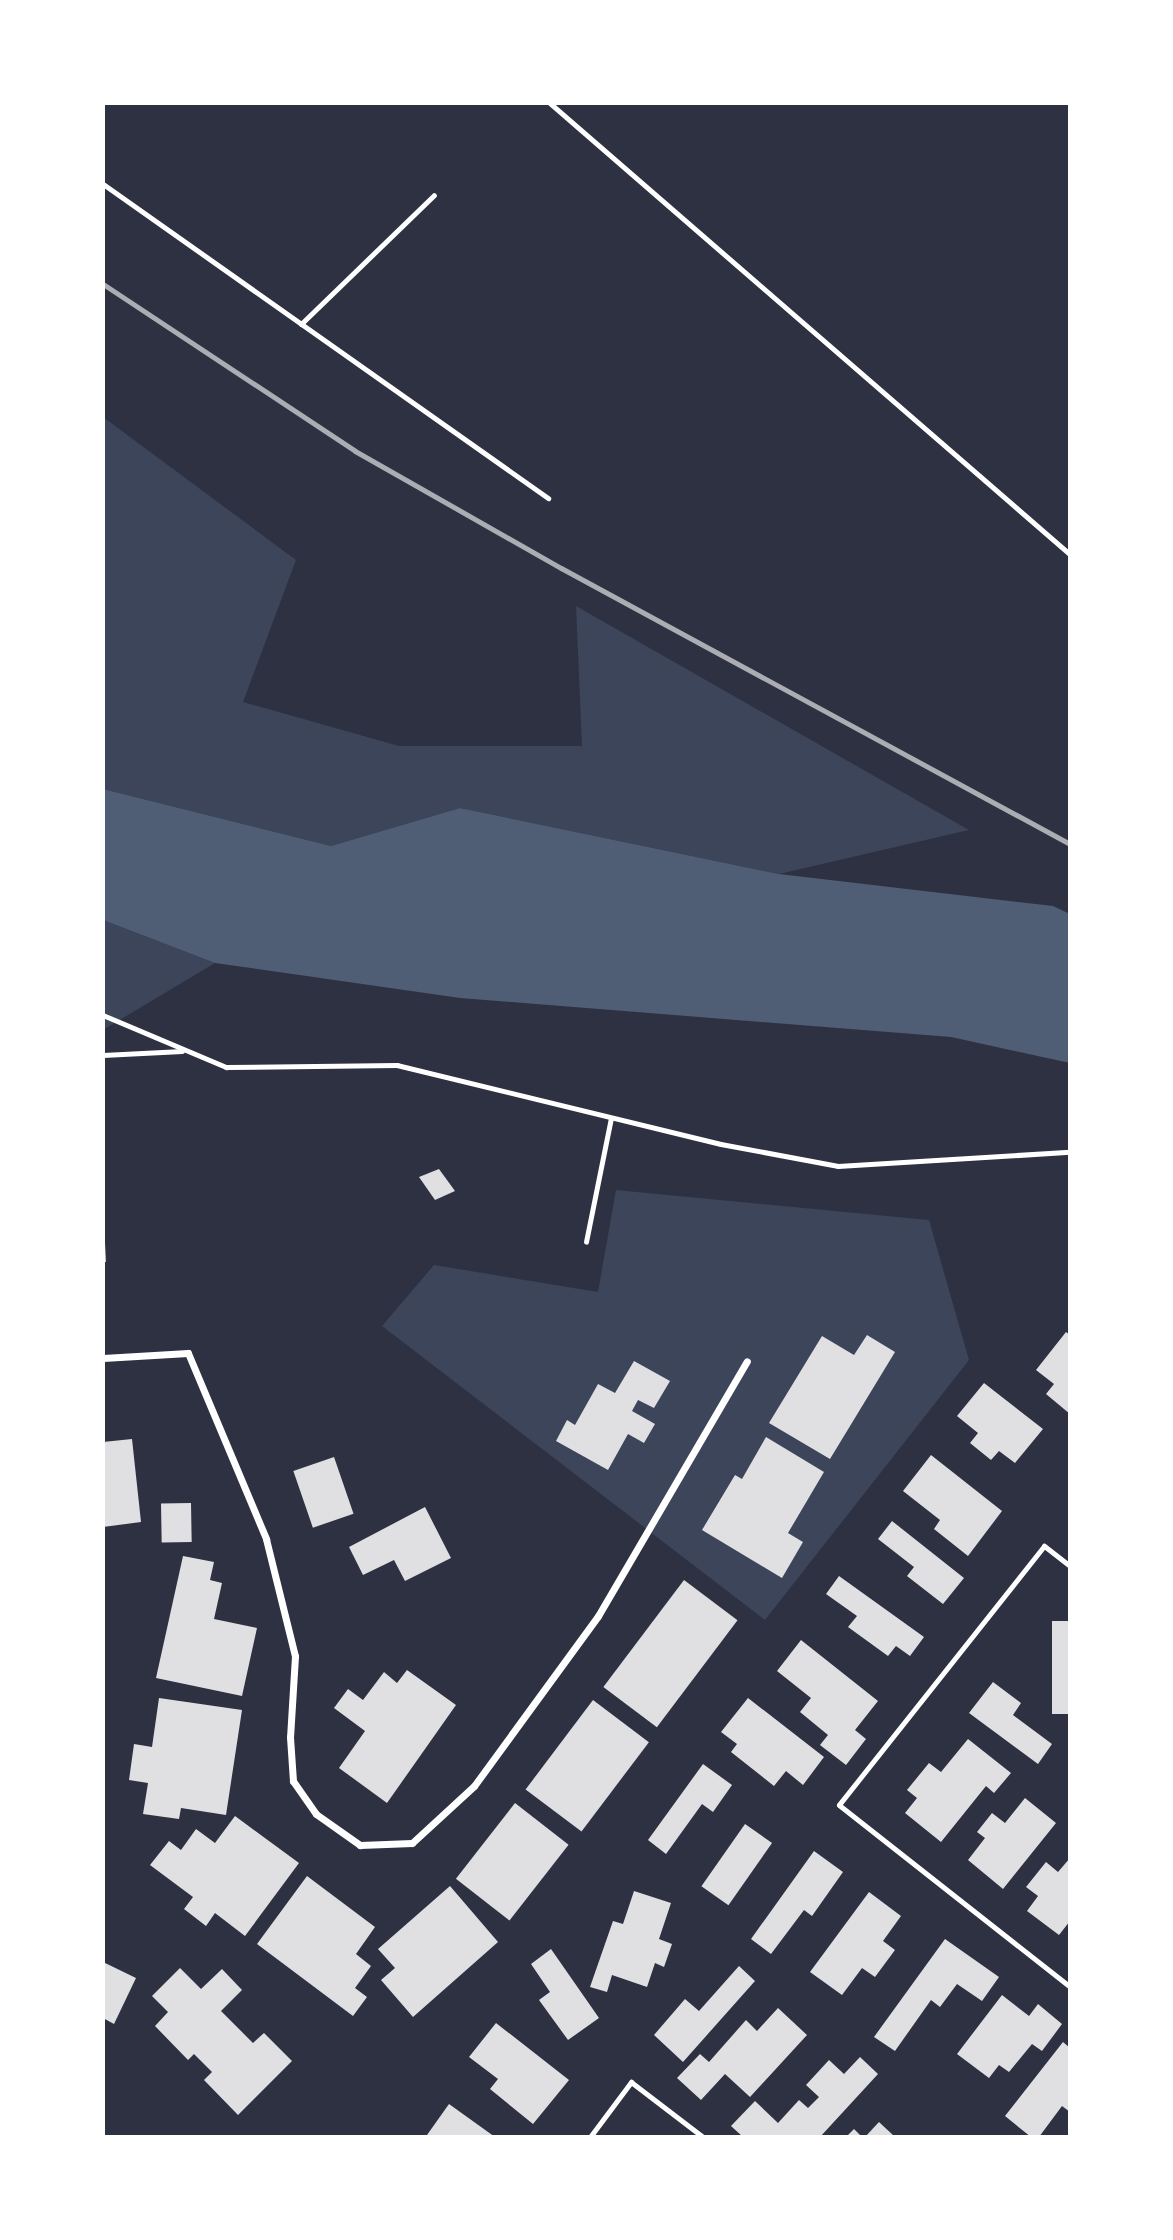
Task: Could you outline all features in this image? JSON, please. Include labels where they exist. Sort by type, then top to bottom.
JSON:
[{"type":"street","points":[[103,1358],[188,1353],[266,1539],[295,1656],[290,1737],[293,1780],[316,1814],[360,1845],[412,1843],[474,1786],[598,1616],[747,1361]]},
{"type":"lane","points":[[103,184],[548,498]]},
{"type":"lane","points":[[301,324],[434,195]]},
{"type":"lane","points":[[1070,1566],[1044,1546],[839,1805],[1070,1987]]},
{"type":"lane","points":[[590,2137],[631,2082],[703,2137]]},
{"type":"path","points":[[550,103],[1070,554]]},
{"type":"path","points":[[103,1015],[182,1051],[226,1067],[397,1065],[611,1118],[838,1166],[1070,1152]]},
{"type":"path","points":[[103,1055],[182,1051]]},
{"type":"path","points":[[586,1242],[611,1118]]},
{"type":"shaded area","points":[[103,417],[296,560],[243,702],[399,746],[582,746],[576,606],[969,830],[779,874],[460,808],[331,846],[103,789]]},
{"type":"shaded area","points":[[103,789],[331,846],[460,808],[779,874],[1053,906],[1070,914],[1070,1063],[951,1037],[460,998],[215,963],[103,920]]},
{"type":"shaded area","points":[[103,920],[215,963],[103,1030]]},
{"type":"shaded area","points":[[616,1190],[929,1220],[969,1360],[765,1620],[382,1326],[434,1265],[598,1292]]},
{"type":"building","points":[[439,1169],[455,1191],[435,1200],[419,1177]]},
{"type":"building","points":[[105,1243],[106,1262],[103,1262]]},
{"type":"building","points":[[1066,1332],[1070,1335],[1070,1414],[1046,1394],[1054,1384],[1036,1370]]},
{"type":"building","points":[[867,1335],[895,1352],[830,1459],[769,1423],[822,1336],[854,1355]]},
{"type":"building","points":[[634,1361],[670,1381],[654,1408],[638,1400],[632,1411],[655,1424],[644,1443],[628,1434],[608,1470],[556,1441],[567,1420],[575,1425],[598,1384],[615,1393]]},
{"type":"building","points":[[984,1383],[1043,1429],[1015,1463],[999,1451],[991,1460],[970,1443],[978,1433],[957,1416]]},
{"type":"building","points":[[766,1437],[824,1472],[788,1533],[803,1542],[782,1578],[702,1530],[735,1475],[742,1479]]},
{"type":"building","points":[[132,1439],[141,1522],[103,1527],[103,1442]]},
{"type":"building","points":[[931,1455],[1002,1511],[968,1556],[934,1529],[940,1520],[903,1491]]},
{"type":"building","points":[[334,1457],[354,1514],[313,1528],[293,1471]]},
{"type":"building","points":[[191,1503],[192,1542],[162,1543],[161,1504]]},
{"type":"building","points":[[425,1507],[451,1558],[405,1581],[394,1560],[363,1575],[349,1547]]},
{"type":"building","points":[[892,1521],[964,1578],[943,1604],[907,1576],[914,1567],[878,1539]]},
{"type":"building","points":[[183,1556],[214,1562],[210,1580],[222,1583],[214,1619],[257,1628],[242,1696],[156,1678]]},
{"type":"building","points":[[839,1576],[924,1637],[910,1656],[896,1646],[888,1656],[848,1627],[857,1616],[826,1594]]},
{"type":"building","points":[[684,1580],[738,1620],[657,1727],[603,1687]]},
{"type":"building","points":[[1052,1621],[1070,1621],[1070,1714],[1052,1714]]},
{"type":"building","points":[[801,1640],[878,1701],[855,1730],[866,1739],[846,1765],[820,1745],[828,1735],[800,1712],[811,1698],[777,1671]]},
{"type":"building","points":[[407,1670],[456,1705],[387,1803],[339,1768],[365,1731],[334,1708],[348,1689],[363,1700],[384,1672],[397,1683]]},
{"type":"building","points":[[993,1682],[1021,1703],[1013,1715],[1052,1744],[1038,1764],[969,1713]]},
{"type":"building","points":[[159,1698],[242,1710],[226,1815],[181,1808],[179,1819],[143,1814],[148,1783],[129,1780],[134,1744],[152,1747]]},
{"type":"building","points":[[748,1698],[824,1757],[803,1785],[786,1771],[774,1786],[731,1752],[737,1744],[721,1732]]},
{"type":"building","points":[[593,1700],[649,1742],[582,1832],[526,1789]]},
{"type":"building","points":[[968,1739],[1011,1773],[994,1793],[986,1786],[941,1842],[905,1813],[917,1798],[907,1790],[929,1763],[941,1772]]},
{"type":"building","points":[[703,1764],[732,1785],[713,1812],[702,1804],[666,1854],[648,1840]]},
{"type":"building","points":[[1025,1798],[1056,1823],[1003,1889],[968,1860],[985,1838],[977,1832],[992,1813],[1005,1823]]},
{"type":"building","points":[[515,1803],[569,1845],[509,1921],[456,1879]]},
{"type":"building","points":[[235,1816],[299,1863],[245,1936],[215,1913],[206,1926],[184,1909],[193,1897],[150,1865],[169,1841],[181,1850],[196,1829],[215,1843]]},
{"type":"building","points":[[745,1824],[772,1843],[728,1905],[701,1886]]},
{"type":"building","points":[[814,1851],[843,1872],[812,1916],[804,1910],[771,1954],[751,1939]]},
{"type":"building","points":[[1070,1858],[1070,1921],[1059,1935],[1027,1911],[1038,1896],[1026,1887],[1046,1862],[1058,1872]]},
{"type":"building","points":[[307,1876],[375,1927],[356,1954],[371,1966],[355,1988],[367,1997],[353,2016],[257,1944]]},
{"type":"building","points":[[450,1886],[498,1942],[413,2017],[381,1980],[395,1968],[378,1949]]},
{"type":"building","points":[[634,1891],[671,1903],[659,1939],[672,1944],[664,1967],[655,1963],[647,1987],[612,1975],[607,1992],[590,1987],[613,1921],[623,1924]]},
{"type":"building","points":[[869,1892],[901,1916],[883,1941],[895,1950],[875,1977],[862,1968],[842,1995],[810,1972]]},
{"type":"building","points":[[945,1939],[999,1977],[982,2001],[957,1984],[940,2007],[931,2000],[895,2051],[874,2037]]},
{"type":"building","points":[[551,1949],[599,2018],[568,2040],[539,2000],[550,1992],[531,1964]]},
{"type":"building","points":[[103,1962],[136,1978],[114,2024],[103,2018]]},
{"type":"building","points":[[739,1966],[755,1981],[683,2062],[654,2035],[685,1999],[699,2011]]},
{"type":"building","points":[[180,1968],[201,1989],[222,1969],[242,1990],[221,2011],[253,2043],[264,2033],[292,2061],[238,2115],[204,2080],[212,2072],[194,2054],[188,2060],[155,2026],[168,2012],[152,1996]]},
{"type":"building","points":[[1002,1995],[1029,2016],[1038,2004],[1062,2024],[1042,2051],[1032,2044],[1009,2072],[999,2065],[989,2078],[957,2054]]},
{"type":"building","points":[[778,2008],[807,2035],[750,2097],[725,2074],[701,2100],[677,2078],[700,2054],[709,2062],[746,2020],[757,2031]]},
{"type":"building","points":[[496,2023],[569,2080],[533,2124],[490,2089],[498,2079],[469,2057]]},
{"type":"building","points":[[1063,2042],[1070,2048],[1070,2112],[1062,2106],[1039,2137],[1031,2137],[1005,2116]]},
{"type":"building","points":[[860,2057],[878,2074],[820,2137],[743,2137],[731,2126],[755,2101],[778,2123],[799,2100],[808,2108],[819,2097],[806,2085],[829,2060],[844,2074]]},
{"type":"building","points":[[449,2104],[495,2137],[427,2135]]},
{"type":"building","points":[[879,2122],[895,2137],[865,2137]]},
{"type":"building","points":[[854,2129],[862,2137],[846,2137]]},
{"type":"railway","points":[[103,284],[355,451],[561,568],[1070,844]]}]
